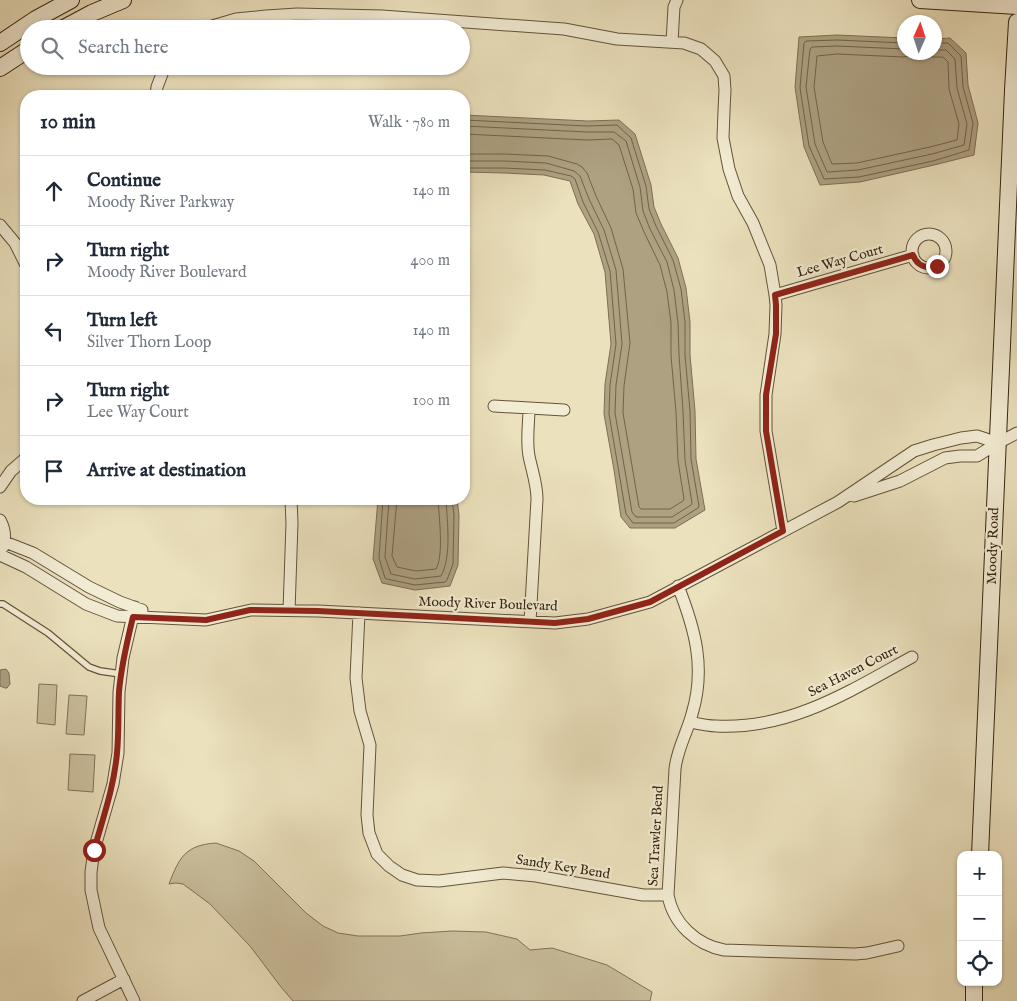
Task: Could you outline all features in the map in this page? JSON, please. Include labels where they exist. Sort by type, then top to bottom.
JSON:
[{"type":"street","points":[[36,20],[71,0]]},
{"type":"street","points":[[79,20],[123,0]]},
{"type":"street","points":[[672,42],[674,7],[677,0]]},
{"type":"street","points":[[920,0],[1017,6]]},
{"type":"street","points":[[233,20],[297,14],[382,16],[438,20]]},
{"type":"street","points":[[470,22],[564,29],[617,39],[684,43],[701,49],[715,62],[724,76],[723,138],[729,169],[738,196],[753,223],[770,265],[775,295],[776,334],[766,395],[766,431],[783,531]]},
{"type":"street","name":"Moody Road","points":[[980,851],[1017,22]]},
{"type":"street","points":[[0,43],[20,30]]},
{"type":"street","points":[[0,68],[20,55]]},
{"type":"street","points":[[157,90],[162,75]]},
{"type":"street","points":[[0,225],[15,243],[20,253]]},
{"type":"street","name":"Lee Way Court","points":[[775,295],[913,255]]},
{"type":"street","points":[[494,406],[564,410]]},
{"type":"street","points":[[530,408],[528,446],[537,492],[530,622]]},
{"type":"street","points":[[998,443],[1017,433]]},
{"type":"street","name":"Moody River Boulevard","points":[[134,612],[120,602],[89,587],[33,553],[5,542],[0,554],[26,567],[86,604],[117,616],[134,612],[170,619],[206,620],[250,610],[359,613],[555,623],[588,619],[650,602],[838,502],[914,452],[933,445],[977,436],[998,443]]},
{"type":"street","name":"Moody River Boulevard","points":[[838,502],[900,480],[945,458],[977,456],[998,443]]},
{"type":"street","points":[[0,487],[11,471],[20,463]]},
{"type":"street","points":[[892,467],[900,480]]},
{"type":"street","points":[[289,611],[291,505]]},
{"type":"street","points":[[0,520],[4,527],[5,542]]},
{"type":"street","name":"Sea Trawler Bend","points":[[678,586],[692,622],[698,659],[696,700],[676,762],[668,896],[672,910],[690,935],[717,949],[842,955],[867,953],[898,946]]},
{"type":"street","points":[[134,612],[121,674],[113,784],[94,850],[91,872],[91,890],[99,928],[134,1001]]},
{"type":"street","name":"Sandy Key Bend","points":[[359,613],[356,678],[360,711],[370,745],[368,833],[377,854],[389,866],[402,875],[417,880],[439,881],[503,873],[536,876],[643,894],[668,896]]},
{"type":"street","name":"Sea Haven Court","points":[[690,722],[715,726],[733,726],[756,724],[796,715],[837,698],[912,657]]},
{"type":"street","points":[[83,1001],[124,979]]},
{"type":"street","points":[[974,986],[974,1001]]},
{"type":"lane","points":[[0,604],[4,604],[48,633],[88,667],[121,674]]},
{"type":"shaded area","points":[[39,684],[57,685],[55,725],[37,723]]},
{"type":"shaded area","points":[[69,695],[87,696],[84,735],[66,734]]},
{"type":"shaded area","points":[[70,754],[95,755],[93,792],[68,790]]},
{"type":"shaded area","points":[[216,843],[239,851],[254,861],[306,913],[323,926],[338,933],[358,936],[400,936],[452,931],[486,932],[517,939],[530,950],[552,948],[607,965],[652,992],[650,1001],[293,1001],[250,946],[210,904],[183,884],[169,884],[176,867],[185,854],[205,844]]},
{"type":"water","points":[[837,35],[897,38],[897,60],[942,60],[942,39],[950,38],[966,53],[968,85],[978,123],[974,155],[860,182],[820,185],[804,147],[795,87],[799,37]]},
{"type":"water","points":[[470,115],[588,121],[619,120],[635,134],[651,185],[654,207],[678,258],[686,288],[690,322],[696,459],[705,510],[675,528],[630,528],[621,517],[604,414],[605,384],[611,344],[605,272],[594,234],[578,204],[570,181],[544,175],[470,172]]},
{"type":"water","points":[[378,505],[458,505],[458,565],[450,586],[415,590],[382,583],[373,559]]},
{"type":"water","points":[[6,669],[9,673],[10,684],[5,688],[0,686],[0,670]]},
{"type":"route","points":[[94,850],[113,784],[118,753],[121,674],[133,617],[206,620],[250,610],[318,611],[555,623],[588,619],[650,602],[783,531],[766,431],[766,395],[776,334],[775,295],[913,255],[917,263],[925,268],[937,266]]}]
